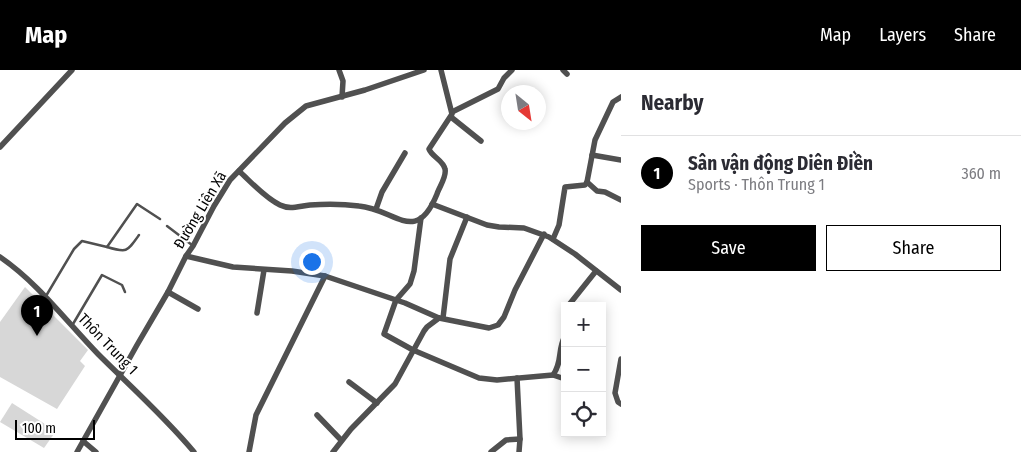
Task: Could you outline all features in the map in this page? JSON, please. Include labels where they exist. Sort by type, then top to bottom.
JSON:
[{"type":"street","points":[[0,146],[72,70]]},
{"type":"street","points":[[339,70],[343,81],[342,97]]},
{"type":"street","points":[[441,70],[452,115],[481,141]]},
{"type":"street","points":[[239,171],[271,199],[282,206],[294,208],[308,205],[356,205],[376,209],[395,218],[415,222],[421,218],[432,204],[446,172],[444,166],[431,153],[429,148],[452,115],[498,89],[504,78],[512,70]]},
{"type":"street","name":"Đường Liên Xã","points":[[77,452],[168,292],[220,194],[230,180],[285,123],[298,112],[312,104],[342,97],[421,71]]},
{"type":"street","points":[[553,239],[559,225],[565,187],[585,185],[587,182],[595,140],[613,102],[621,97]]},
{"type":"street","points":[[376,209],[382,192],[405,153]]},
{"type":"street","points":[[592,155],[621,160]]},
{"type":"street","points":[[587,182],[597,191],[605,192],[621,200]]},
{"type":"street","points":[[432,204],[494,226],[524,228],[544,234],[575,254],[621,289]]},
{"type":"street","points":[[441,318],[450,259],[467,217]]},
{"type":"street","points":[[421,218],[414,271],[410,284],[396,300],[384,334],[413,350],[484,379],[553,375],[561,378]]},
{"type":"street","points":[[186,256],[223,266],[292,271],[325,276],[396,300],[441,318],[489,328],[498,325],[504,317],[515,290],[544,234]]},
{"type":"street","name":"Thôn Trung 1","points":[[0,257],[23,275],[180,435],[194,452]]},
{"type":"street","points":[[257,313],[264,270]]},
{"type":"street","points":[[571,302],[596,271]]},
{"type":"street","points":[[249,452],[256,416],[325,276]]},
{"type":"street","points":[[168,292],[198,309]]},
{"type":"street","points":[[333,452],[399,378],[427,326],[441,318]]},
{"type":"street","points":[[553,375],[560,357],[559,346],[561,343]]},
{"type":"street","points":[[621,359],[615,392],[618,402],[621,404]]},
{"type":"street","points":[[517,378],[519,452]]},
{"type":"street","points":[[349,382],[377,403]]},
{"type":"street","points":[[317,414],[342,440]]},
{"type":"street","points":[[491,452],[506,440],[520,439]]},
{"type":"street","points":[[83,442],[96,452]]},
{"type":"lane","points":[[107,247],[137,204],[160,219]]},
{"type":"lane","points":[[167,226],[193,246]]},
{"type":"lane","points":[[45,298],[74,250],[82,241],[124,251],[129,249],[140,235]]},
{"type":"lane","points":[[72,325],[102,275],[122,285],[125,292]]},
{"type":"shaded area","points":[[25,287],[88,350],[80,361],[85,366],[57,409],[0,377],[0,322]]},
{"type":"shaded area","points":[[12,403],[56,431],[44,448],[0,422]]},
{"type":"place","name":"Sân vận động Diên Điền","points":[[37,336]]}]
